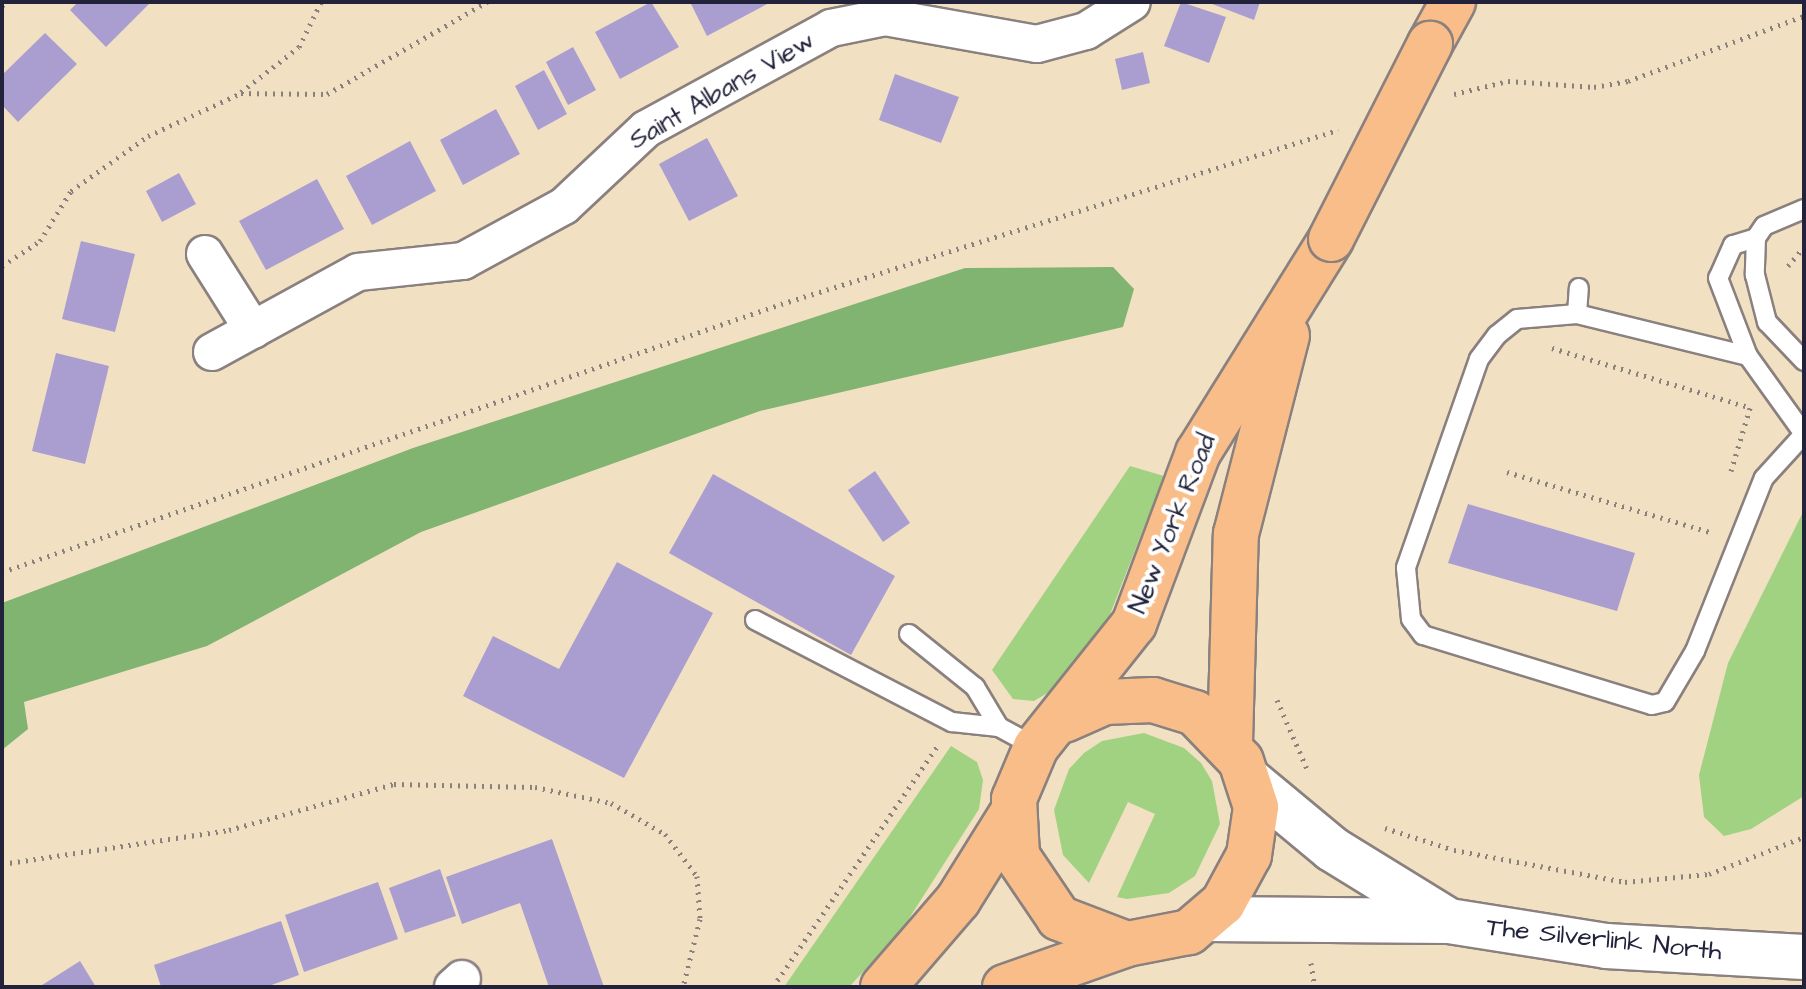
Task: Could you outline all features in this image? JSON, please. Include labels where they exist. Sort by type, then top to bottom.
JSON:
[{"type":"main road","name":"New York Road","points":[[883,987],[958,900],[1011,815],[1033,732],[1134,624],[1198,453],[1331,239],[1453,2]]},
{"type":"main road","name":"New York Road","points":[[1005,987],[1127,944],[1165,940],[1208,919],[1249,855],[1256,807],[1239,761],[1236,534],[1302,283]]},
{"type":"main road","points":[[1033,732],[1105,702],[1153,700],[1195,713],[1239,761]]},
{"type":"main road","name":"New York Road","points":[[1011,815],[1017,856],[1043,903],[1077,930],[1127,944]]},
{"type":"street","name":"Saint Albans View","points":[[212,352],[358,272],[463,261],[564,206],[646,129],[831,28],[885,17],[1037,44],[1086,31],[1132,2]]},
{"type":"street","points":[[205,254],[253,330]]},
{"type":"street","name":"The Silverlink North","points":[[1239,761],[1343,857],[1449,921]]},
{"type":"street","name":"The Silverlink North","points":[[1208,919],[1449,921],[1606,946],[1804,957]]},
{"type":"street","name":"The Silverlink North","points":[[1759,953],[1804,925]]},
{"type":"lane","points":[[1748,356],[1577,314],[1517,319],[1479,359],[1406,568],[1404,599],[1423,635],[1652,705],[1665,702],[1695,651],[1764,478],[1804,434],[1748,356],[1718,278],[1733,245],[1756,238],[1779,215],[1804,209]]},
{"type":"lane","points":[[1756,238],[1767,322],[1804,361]]},
{"type":"lane","points":[[1577,314],[1579,288]]},
{"type":"lane","points":[[755,620],[952,722],[1033,732]]},
{"type":"lane","points":[[909,634],[1033,732]]},
{"type":"path","points":[[2,266],[40,241],[71,191],[148,136],[241,93],[299,47],[321,2]]},
{"type":"path","points":[[241,93],[327,94],[487,2]]},
{"type":"path","points":[[1443,97],[1508,81],[1594,87],[1628,81],[1804,16]]},
{"type":"path","points":[[2,572],[781,304],[1345,128]]},
{"type":"path","points":[[1552,348],[1750,407]]},
{"type":"path","points":[[1507,472],[1715,534]]},
{"type":"path","points":[[1276,693],[1295,750],[1319,784]]},
{"type":"path","points":[[773,987],[875,847],[952,722]]},
{"type":"path","points":[[2,864],[229,830],[394,784],[535,787],[611,803],[665,834],[697,876],[700,919],[683,987]]},
{"type":"path","points":[[1380,825],[1454,850],[1625,882],[1709,874],[1804,837]]},
{"type":"green space","points":[[1113,267],[1134,289],[1123,327],[760,411],[421,532],[207,646],[24,702],[28,729],[2,750],[2,603],[413,448],[965,268]]},
{"type":"green space","points":[[1130,466],[1164,476],[1107,622],[1066,682],[1034,701],[1013,699],[992,670]]},
{"type":"green space","points":[[1804,510],[1804,796],[1751,829],[1724,836],[1704,817],[1699,775],[1728,663]]},
{"type":"green space","points":[[1144,733],[1184,748],[1201,763],[1212,781],[1220,824],[1195,876],[1169,893],[1127,899],[1117,897],[1155,814],[1128,802],[1089,883],[1063,855],[1054,810],[1069,769],[1084,753],[1102,741]]},
{"type":"green space","points":[[951,746],[977,762],[983,780],[979,809],[901,931],[849,987],[784,987]]},
{"type":"building","points":[[78,2],[151,2],[106,47],[70,10]]},
{"type":"building","points":[[651,2],[679,47],[620,79],[595,32]]},
{"type":"building","points":[[690,2],[771,2],[707,36]]},
{"type":"building","points":[[1181,2],[1226,17],[1209,63],[1164,46]]},
{"type":"building","points":[[1207,2],[1260,2],[1254,20]]},
{"type":"building","points":[[45,33],[77,64],[18,122],[2,105],[2,75]]},
{"type":"building","points":[[573,47],[596,90],[568,105],[546,62]]},
{"type":"building","points":[[1143,52],[1150,83],[1122,90],[1115,59]]},
{"type":"building","points":[[544,70],[567,114],[538,130],[515,86]]},
{"type":"building","points":[[895,74],[959,97],[941,143],[879,120]]},
{"type":"building","points":[[496,109],[520,154],[463,185],[440,140]]},
{"type":"building","points":[[707,138],[738,196],[689,221],[659,164]]},
{"type":"building","points":[[410,141],[436,191],[372,225],[346,176]]},
{"type":"building","points":[[179,173],[196,204],[162,222],[146,191]]},
{"type":"building","points":[[317,179],[344,229],[266,270],[239,221]]},
{"type":"building","points":[[81,241],[135,254],[115,332],[62,319]]},
{"type":"building","points":[[56,353],[109,366],[85,464],[32,451]]},
{"type":"building","points":[[875,471],[910,523],[883,542],[848,490]]},
{"type":"building","points":[[713,474],[895,576],[851,655],[669,553]]},
{"type":"building","points":[[1468,504],[1635,553],[1617,611],[1448,563]]},
{"type":"building","points":[[617,562],[713,613],[624,778],[463,696],[493,636],[559,669]]},
{"type":"building","points":[[552,839],[604,987],[549,987],[520,903],[462,924],[446,877]]},
{"type":"building","points":[[440,869],[456,916],[405,933],[389,888]]},
{"type":"building","points":[[378,882],[398,939],[304,972],[285,915]]},
{"type":"building","points":[[281,921],[299,975],[266,987],[161,987],[154,965]]},
{"type":"building","points":[[80,961],[96,987],[39,987]]}]
